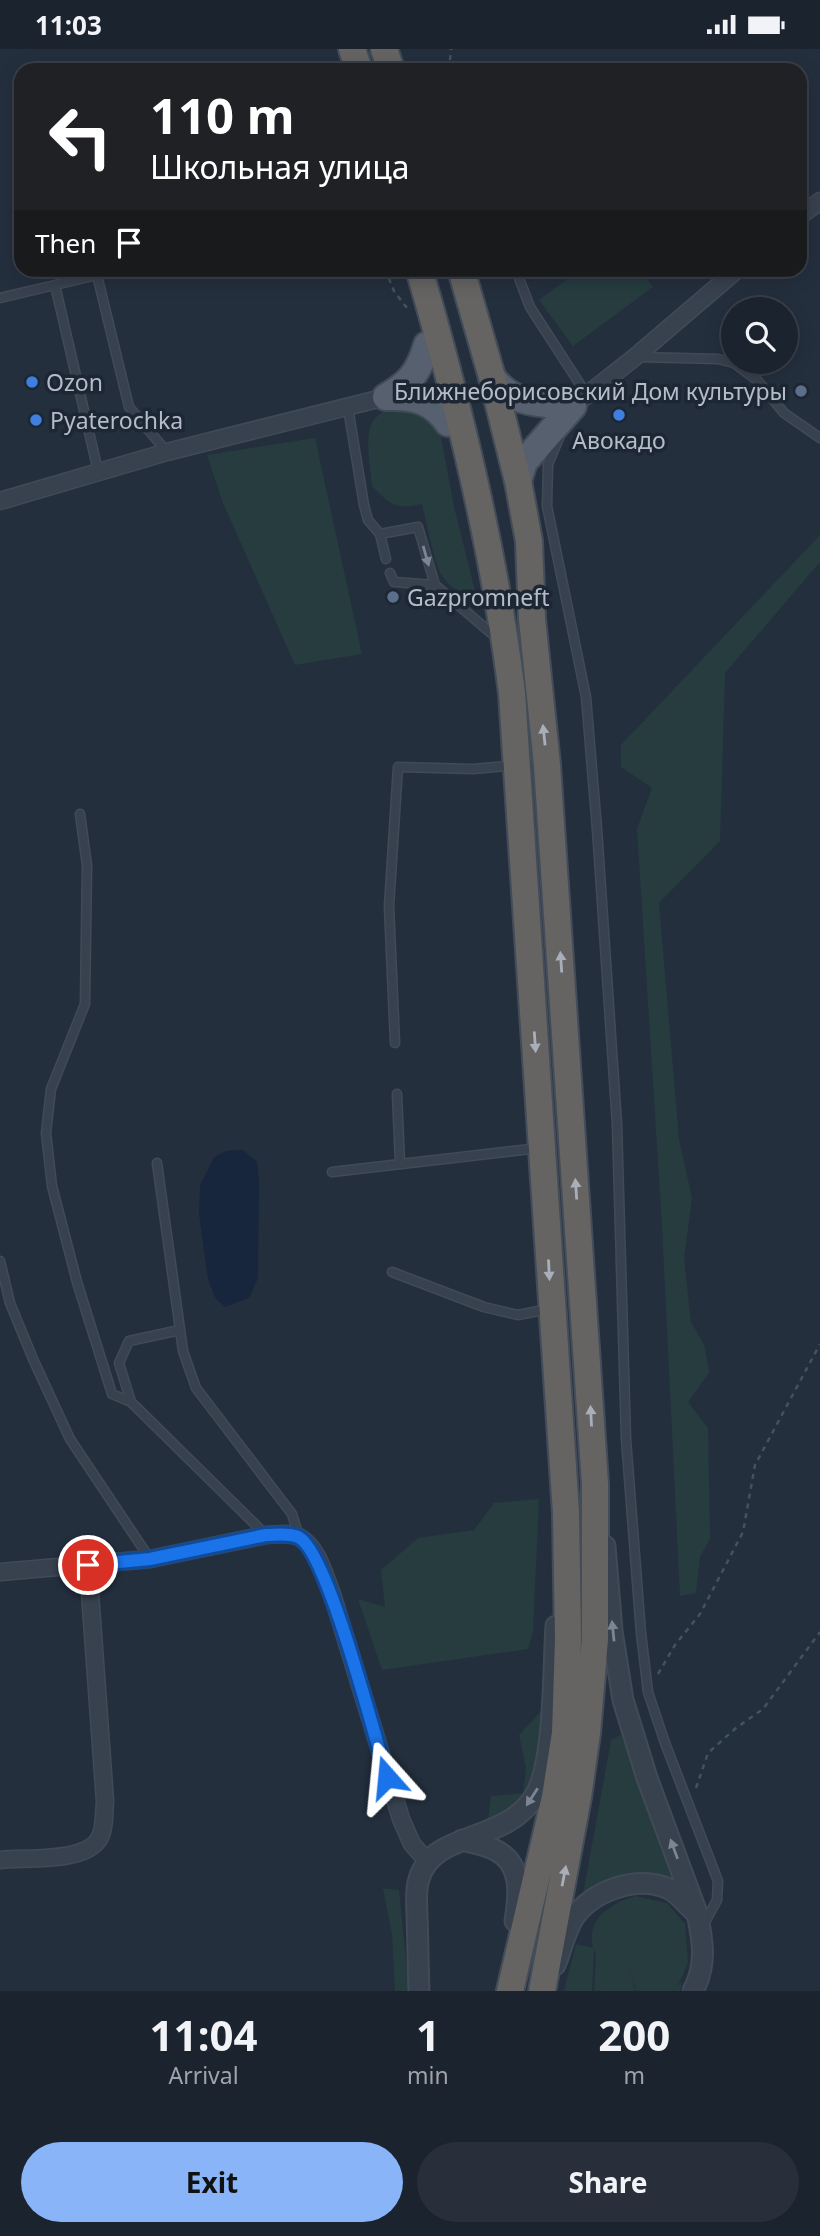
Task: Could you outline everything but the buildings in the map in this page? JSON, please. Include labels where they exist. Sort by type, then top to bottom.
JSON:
[{"type":"highway","points":[[409,277],[471,519],[491,633],[524,877]]},
{"type":"highway","points":[[421,277],[451,377],[470,456],[499,601],[512,693],[566,1513],[568,1639],[565,1733],[555,1797],[510,1991]]},
{"type":"highway","points":[[448,277],[501,476],[532,619]]},
{"type":"highway","points":[[463,277],[518,481],[529,541],[532,619],[547,765],[595,1484],[595,1639],[587,1733],[544,1991]]},
{"type":"main road","points":[[386,397],[400,389],[413,376],[421,365],[427,345]]},
{"type":"main road","points":[[492,377],[500,388],[519,401],[580,401]]},
{"type":"main road","points":[[386,397],[405,396],[425,401],[442,414],[448,423]]},
{"type":"main road","points":[[518,481],[524,462],[580,401]]},
{"type":"street","points":[[580,401],[728,277]]},
{"type":"street","points":[[0,501],[167,452],[386,397]]},
{"type":"street","points":[[595,1484],[607,1559],[612,1631],[622,1700],[699,1922],[704,1954],[701,1977],[693,1991]]},
{"type":"street","points":[[419,1991],[417,1899],[419,1879],[428,1862],[440,1850],[513,1820],[536,1794],[544,1772],[566,1513]]},
{"type":"street","points":[[0,1572],[150,1559],[266,1535],[299,1537],[310,1547],[317,1559],[332,1594],[401,1819],[412,1844],[428,1862]]},
{"type":"street","points":[[0,1860],[75,1855],[90,1850],[100,1837],[105,1801],[88,1565]]},
{"type":"street","points":[[463,1840],[495,1850],[505,1857],[517,1877],[519,1900],[504,1991]]},
{"type":"street","points":[[544,1991],[573,1919],[594,1897],[619,1886],[643,1884],[669,1889],[699,1922]]},
{"type":"lane","points":[[0,298],[89,277]]},
{"type":"lane","points":[[97,277],[129,407],[167,452]]},
{"type":"lane","points":[[519,277],[530,307],[580,401],[548,464],[547,506],[586,697],[617,1123],[626,1439],[640,1633],[648,1692],[718,1881],[717,1900],[699,1922]]},
{"type":"lane","points":[[55,285],[98,471]]},
{"type":"lane","points":[[635,357],[718,359],[734,363],[757,380],[784,413],[820,438]]},
{"type":"lane","points":[[348,408],[368,520],[380,534],[386,559]]},
{"type":"lane","points":[[380,534],[418,527],[435,585],[491,633]]},
{"type":"lane","points":[[390,573],[394,582],[435,585]]},
{"type":"lane","points":[[395,1043],[389,906],[398,767],[473,769],[507,766]]},
{"type":"lane","points":[[80,814],[87,865],[85,1004],[51,1089],[46,1133],[52,1186],[77,1282],[113,1394],[131,1402],[266,1535]]},
{"type":"lane","points":[[397,1094],[400,1163]]},
{"type":"lane","points":[[332,1172],[542,1147]]},
{"type":"lane","points":[[157,1163],[183,1351],[196,1388],[292,1514],[299,1537]]},
{"type":"lane","points":[[0,1261],[15,1314],[70,1439],[150,1559]]},
{"type":"lane","points":[[392,1272],[496,1310],[518,1315],[552,1309]]},
{"type":"lane","points":[[131,1402],[119,1363],[130,1341],[180,1330]]},
{"type":"path","points":[[388,277],[394,292],[412,319]]},
{"type":"path","points":[[648,1692],[675,1645],[700,1614],[743,1532],[755,1465],[820,1344]]},
{"type":"path","points":[[692,1811],[708,1753],[763,1709],[820,1632]]},
{"type":"green space","points":[[570,277],[646,277],[653,287],[573,346],[539,300]]},
{"type":"green space","points":[[394,405],[438,421],[454,507],[476,595],[461,593],[441,574],[422,504],[394,504],[372,486],[368,445],[370,429],[376,418]]},
{"type":"green space","points":[[315,438],[362,654],[295,665],[223,503],[207,455]]},
{"type":"green space","points":[[820,535],[820,562],[725,673],[720,841],[659,903],[679,1139],[692,1198],[684,1259],[691,1322],[705,1347],[709,1373],[688,1402],[708,1428],[710,1539],[700,1557],[696,1593],[680,1596],[662,1226],[637,829],[652,788],[621,767],[621,745]]},
{"type":"green space","points":[[539,1499],[533,1632],[528,1649],[382,1670],[358,1599],[385,1607],[381,1570],[418,1538],[474,1530],[494,1503]]},
{"type":"green space","points":[[544,1708],[535,1765],[525,1793],[509,1813],[488,1821],[491,1796],[523,1793],[526,1768],[519,1735]]},
{"type":"green space","points":[[621,1735],[649,1802],[647,1816],[650,1800],[683,1887],[671,1879],[651,1872],[661,1878],[618,1878],[582,1900],[611,1740]]},
{"type":"green space","points":[[383,1888],[399,1890],[409,1991],[395,1991],[392,1934]]},
{"type":"green space","points":[[635,1896],[667,1903],[685,1924],[688,1962],[678,1986],[683,1981],[680,1991],[636,1991],[629,1966],[635,1991],[594,1991],[594,1950],[592,1991],[564,1991],[576,1944],[593,1948],[593,1929],[602,1914],[617,1903]]},
{"type":"water","points":[[243,1150],[257,1162],[258,1278],[249,1298],[225,1307],[215,1298],[208,1279],[199,1214],[200,1185],[214,1157],[226,1151]]},
{"type":"place","name":"Ozon","points":[[32,382]]},
{"type":"place","name":"Ближнеборисовский Дом культуры","points":[[801,391]]},
{"type":"place","name":"Авокадо","points":[[619,415]]},
{"type":"place","name":"Pyaterochka","points":[[36,420]]},
{"type":"place","name":"Gazpromneft","points":[[393,597]]},
{"type":"route","points":[[88,1565],[150,1559],[266,1535],[299,1537],[310,1547],[317,1559],[332,1594],[387,1777]]}]
